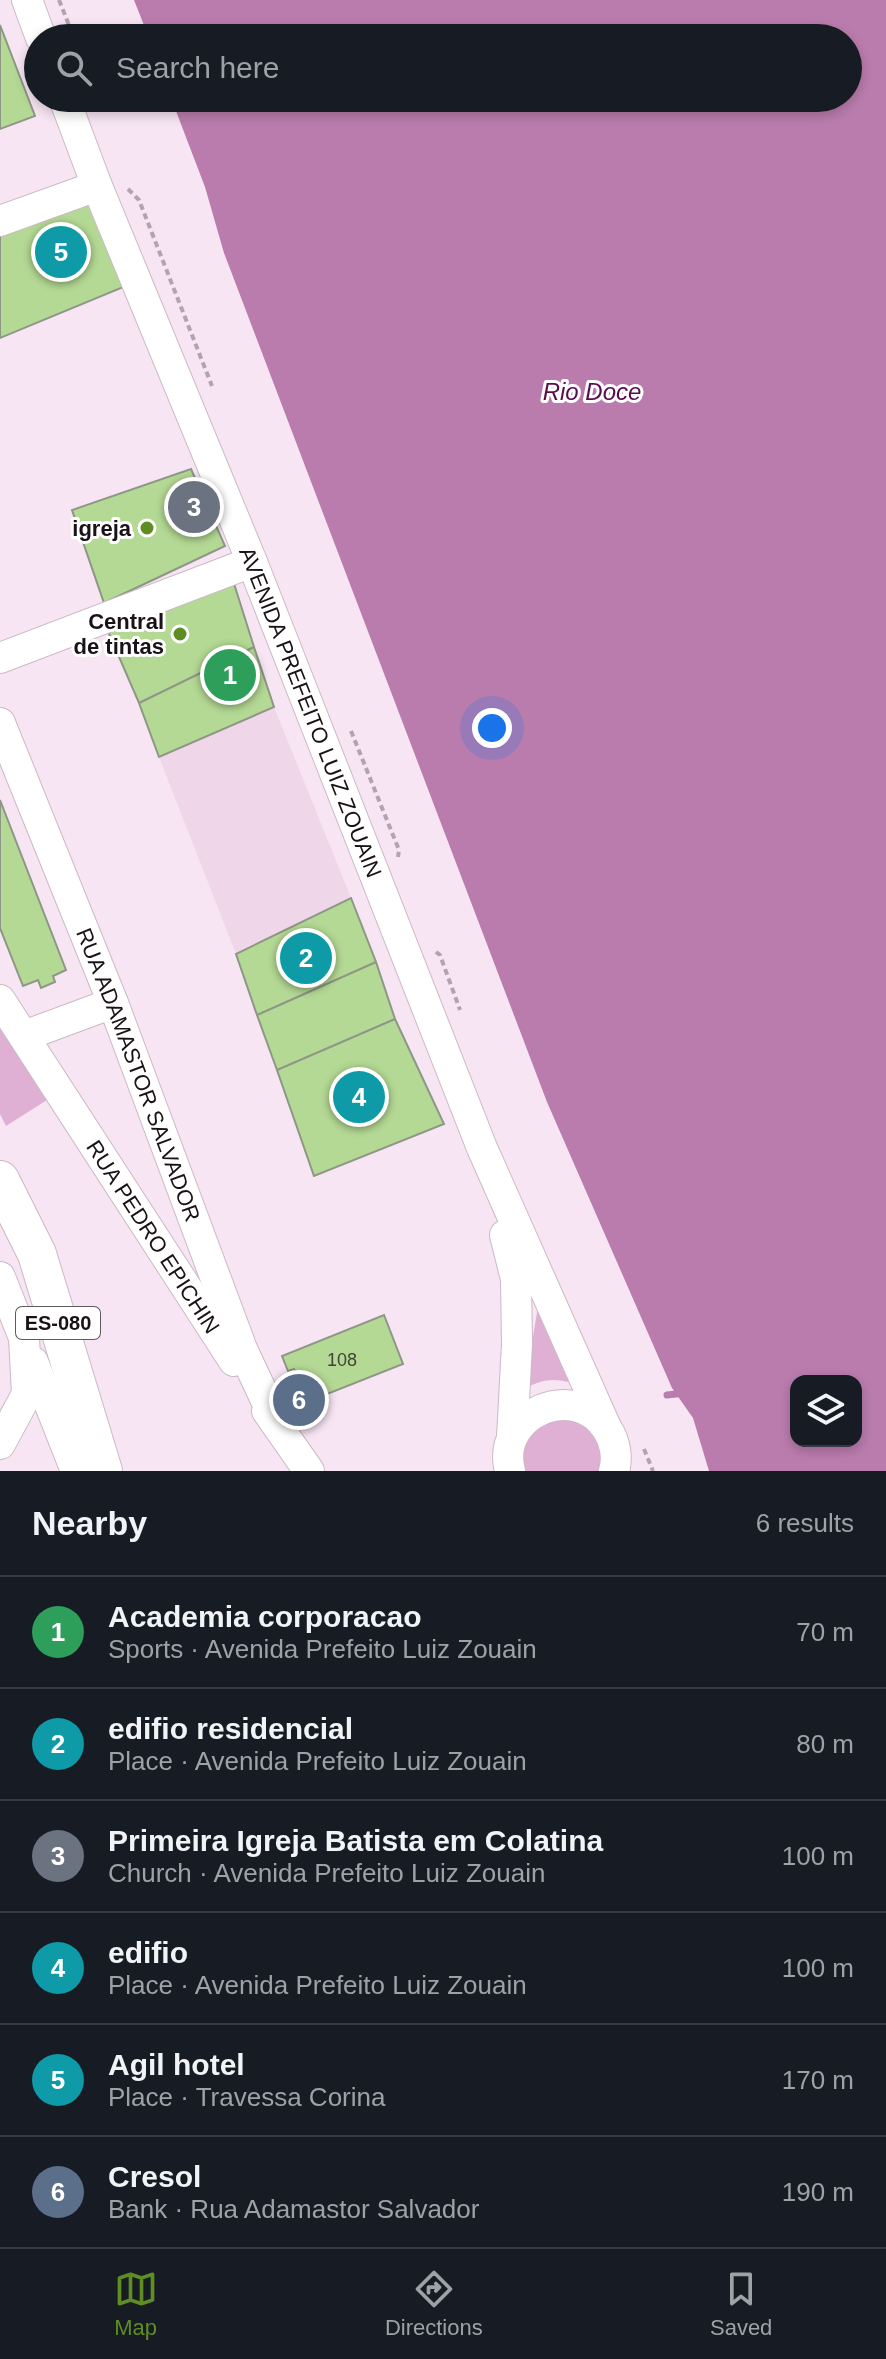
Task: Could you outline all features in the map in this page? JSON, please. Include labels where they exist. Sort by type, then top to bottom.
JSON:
[{"type":"main road","name":"ES-080","points":[[0,1180],[37,1254],[103,1471]]},
{"type":"street","points":[[27,0],[36,24]]},
{"type":"street","name":"AVENIDA PREFEITO LUIZ ZOUAIN","points":[[69,112],[252,562],[482,1148],[614,1454]]},
{"type":"street","points":[[0,221],[97,186]]},
{"type":"street","points":[[0,658],[252,562]]},
{"type":"street","name":"RUA ADAMASTOR SALVADOR","points":[[0,723],[113,1003],[236,1352]]},
{"type":"street","name":"RUA PEDRO EPICHIN","points":[[0,1000],[236,1352],[278,1426],[309,1471]]},
{"type":"street","points":[[24,1036],[113,1003]]},
{"type":"street","name":"AVENIDA PREFEITO LUIZ ZOUAIN","points":[[482,1148],[516,1279],[517,1344],[509,1461]]},
{"type":"street","points":[[0,1277],[24,1338],[36,1397],[76,1471]]},
{"type":"street","points":[[0,1444],[36,1397]]},
{"type":"street","points":[[509,1461],[530,1415],[555,1404],[570,1404],[595,1415],[614,1454]]},
{"type":"path","points":[[59,0],[68,24]]},
{"type":"shaded area","points":[[274,707],[351,898],[236,954],[159,757]]},
{"type":"shaded area","points":[[0,1027],[47,1100],[6,1126],[0,1114]]},
{"type":"shaded area","points":[[538,1307],[573,1383],[548,1380],[524,1389]]},
{"type":"shaded area","points":[[548,1417],[583,1423],[598,1445],[601,1457],[599,1471],[520,1471],[522,1440]]},
{"type":"water","name":"Rio Doce","points":[[134,0],[886,0],[886,1471],[709,1471],[693,1418],[672,1388],[547,1102],[224,253],[205,187],[176,112],[862,112],[862,24],[143,24]]},
{"type":"building","points":[[0,25],[24,87],[24,112],[33,112],[35,116],[0,129]]},
{"type":"building","points":[[97,186],[133,283],[0,338],[0,221]]},
{"type":"building","name":"igreja","points":[[191,469],[225,546],[104,603],[72,510]]},
{"type":"building","name":"Central de tintas","points":[[230,571],[254,647],[139,703],[103,620]]},
{"type":"building","points":[[254,647],[274,707],[159,757],[139,703]]},
{"type":"building","points":[[0,800],[66,970],[53,976],[55,982],[41,988],[38,980],[23,986],[0,928]]},
{"type":"building","points":[[351,898],[376,962],[257,1015],[236,954]]},
{"type":"building","points":[[376,962],[395,1019],[277,1070],[257,1015]]},
{"type":"building","points":[[395,1019],[444,1124],[314,1176],[277,1070]]},
{"type":"building","points":[[384,1315],[403,1364],[307,1402],[294,1369],[288,1371],[282,1356]]},
{"type":"waterway","points":[[667,1395],[685,1393]]},
{"type":"place","name":"Agil hotel","points":[[61,252]]},
{"type":"place","name":"Primeira Igreja Batista em Colatina","points":[[194,507]]},
{"type":"place","name":"igreja","points":[[147,528]]},
{"type":"place","name":"Central de tintas","points":[[180,634]]},
{"type":"place","name":"Academia corporacao","points":[[230,675]]},
{"type":"place","name":"edifio residencial","points":[[306,958]]},
{"type":"place","name":"edifio","points":[[359,1097]]},
{"type":"place","name":"Cresol","points":[[299,1400]]}]
